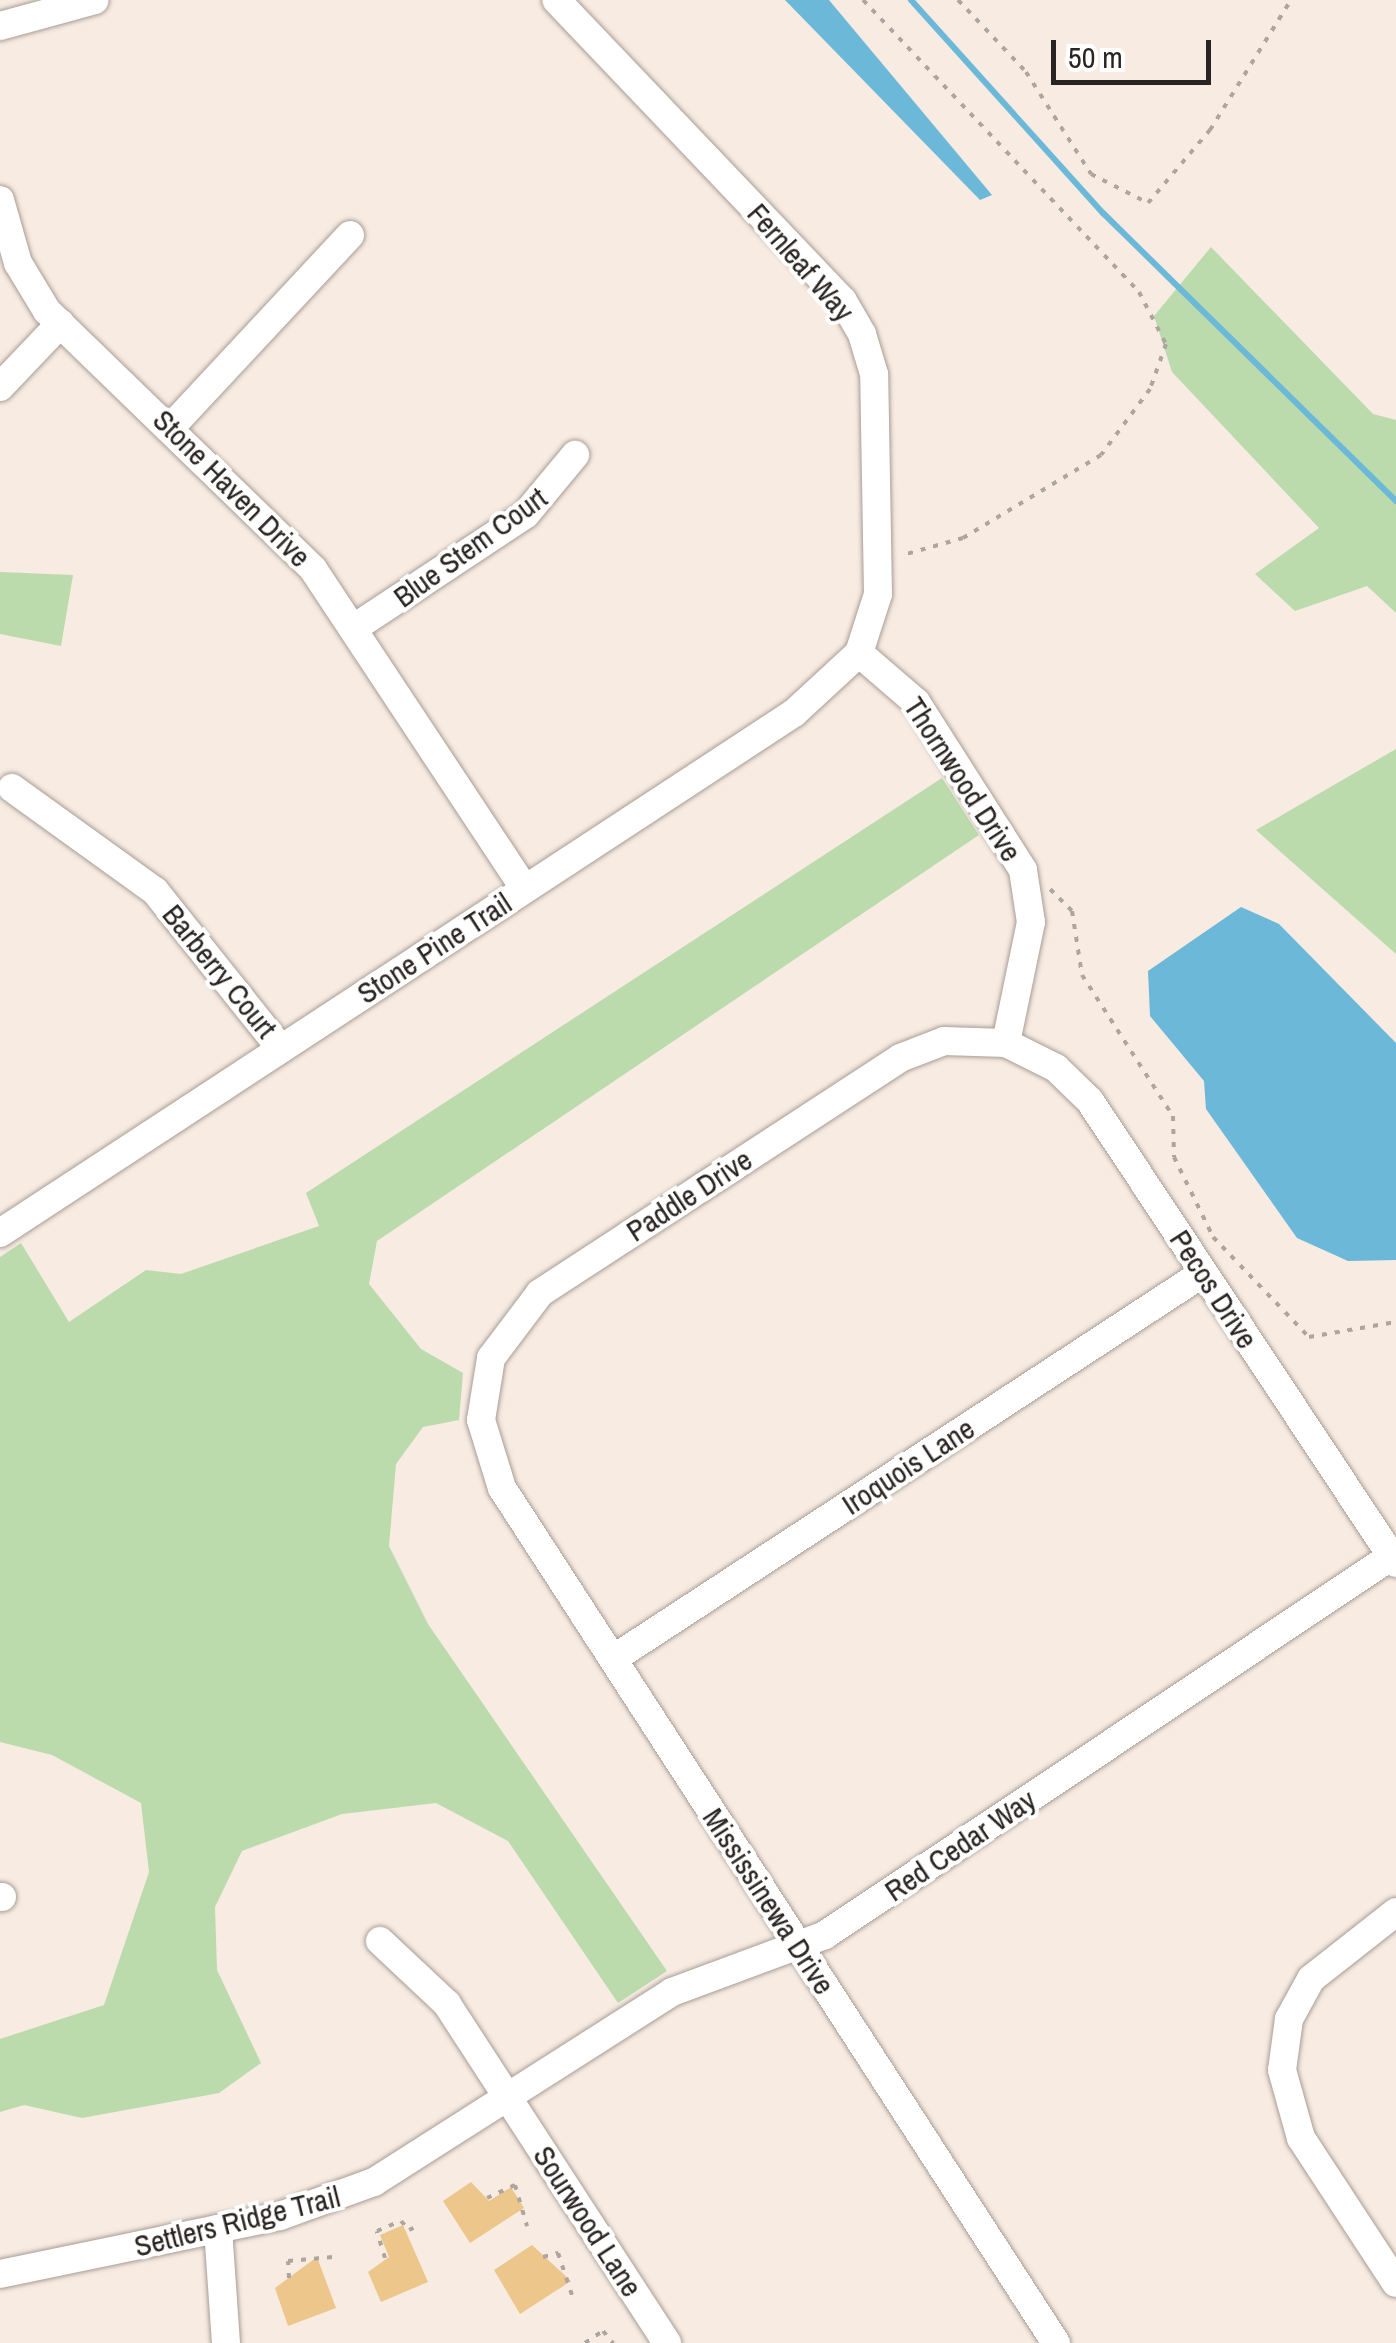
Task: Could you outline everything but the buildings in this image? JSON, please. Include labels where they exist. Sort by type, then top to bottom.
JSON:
[{"type":"street","points":[[0,26],[95,0]]},
{"type":"street","name":"Fernleaf Way","points":[[556,0],[842,300],[862,334],[874,374],[878,594],[859,653]]},
{"type":"street","name":"Stone Haven Drive","points":[[0,200],[25,277],[60,323],[281,531],[354,628],[524,888]]},
{"type":"street","points":[[172,426],[350,234]]},
{"type":"street","points":[[0,387],[60,323]]},
{"type":"street","name":"Blue Stem Court","points":[[354,628],[526,514],[575,455]]},
{"type":"street","name":"Stone Pine Trail","points":[[0,1232],[794,714],[859,653]]},
{"type":"street","name":"Thornwood Drive","points":[[859,653],[916,702],[1008,841],[1029,891],[1028,945],[1006,1042]]},
{"type":"street","name":"Barberry Court","points":[[12,788],[155,891],[281,1049]]},
{"type":"street","name":"Paddle Drive","points":[[488,1456],[481,1420],[490,1358],[540,1293],[900,1058],[944,1041],[1006,1042]]},
{"type":"street","name":"Pecos Drive","points":[[1006,1042],[1079,1088],[1395,1558]]},
{"type":"street","name":"Iroquois Lane","points":[[613,1659],[1204,1272]]},
{"type":"street","name":"Mississinewa Drive","points":[[488,1456],[613,1659],[1056,2343]]},
{"type":"street","name":"Red Cedar Way","points":[[510,2099],[672,1992],[800,1949],[1395,1558]]},
{"type":"street","points":[[1396,1912],[1311,1980],[1290,2019],[1282,2070],[1301,2138],[1396,2283]]},
{"type":"street","name":"Sourwood Lane","points":[[380,1941],[448,2004],[667,2343]]},
{"type":"street","name":"Settlers Ridge Trail","points":[[0,2274],[218,2229],[359,2190],[510,2099]]},
{"type":"street","points":[[218,2229],[226,2343]]},
{"type":"path","points":[[863,0],[1138,292],[1166,344],[1150,389],[1102,455],[963,538],[898,555]]},
{"type":"path","points":[[958,0],[1026,72],[1091,174],[1148,203],[1210,130],[1291,0]]},
{"type":"path","points":[[1029,891],[1056,889],[1068,902],[1082,975],[1173,1116],[1174,1157],[1213,1237],[1309,1337],[1396,1322]]},
{"type":"path","points":[[487,2198],[514,2186],[527,2226]]},
{"type":"path","points":[[385,2258],[377,2231],[400,2220],[409,2230],[420,2225]]},
{"type":"path","points":[[543,2258],[558,2253],[573,2298]]},
{"type":"path","points":[[289,2278],[288,2261],[333,2257]]},
{"type":"path","points":[[584,2343],[603,2331],[613,2343]]},
{"type":"green space","points":[[1211,247],[1373,414],[1396,420],[1396,613],[1367,586],[1295,611],[1255,574],[1319,528],[1172,372],[1154,316]]},
{"type":"green space","points":[[0,572],[73,575],[61,646],[0,634]]},
{"type":"green space","points":[[1396,749],[1396,954],[1256,830]]},
{"type":"green space","points":[[942,778],[979,835],[377,1241],[369,1284],[421,1349],[463,1373],[459,1420],[423,1427],[396,1464],[389,1546],[428,1624],[667,1971],[618,2003],[508,1841],[436,1803],[342,1814],[242,1851],[215,1907],[217,1970],[261,2063],[219,2093],[82,2118],[24,2105],[0,2112],[0,2039],[104,2005],[149,1872],[141,1803],[52,1755],[0,1742],[0,1257],[21,1243],[69,1322],[146,1270],[181,1274],[319,1226],[306,1193]]},
{"type":"water","points":[[785,0],[829,0],[992,195],[980,200]]},
{"type":"water","points":[[1241,907],[1279,924],[1396,1043],[1396,1260],[1348,1261],[1297,1238],[1206,1109],[1204,1081],[1150,1016],[1148,971]]},
{"type":"waterway","points":[[911,0],[1103,213],[1396,501]]}]
